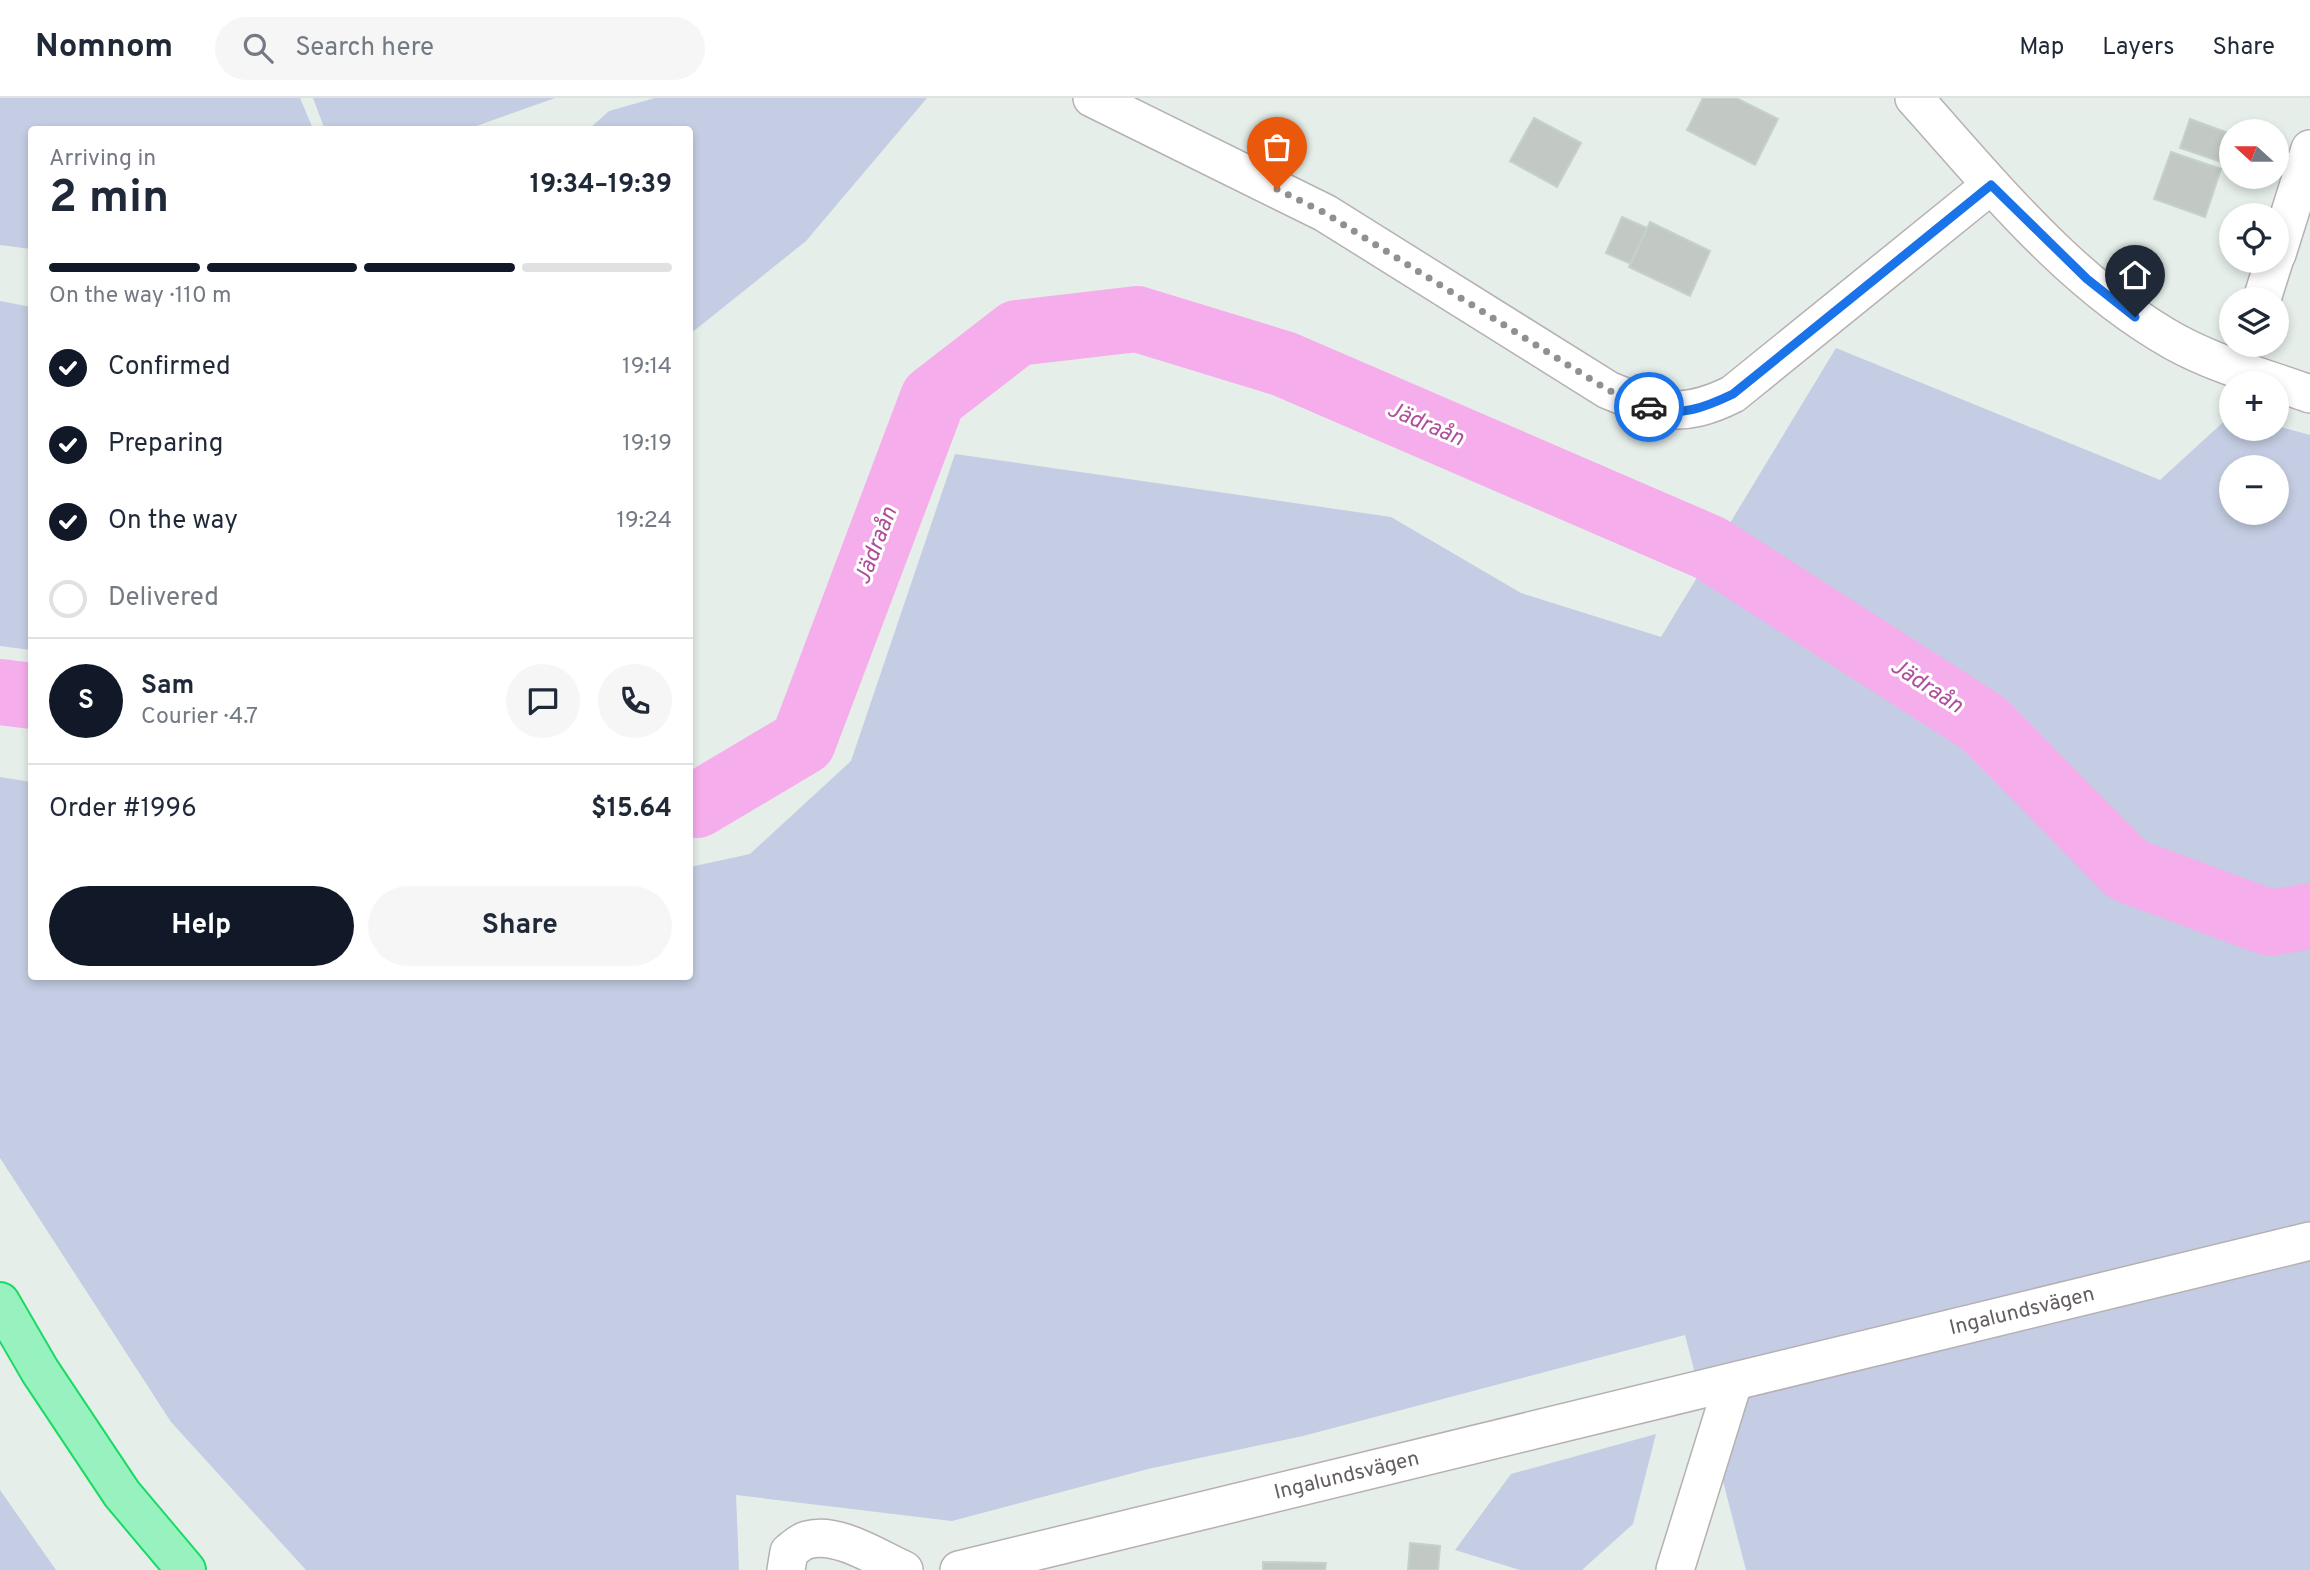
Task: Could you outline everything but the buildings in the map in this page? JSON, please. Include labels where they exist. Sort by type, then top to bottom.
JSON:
[{"type":"highway","points":[[0,1302],[40,1371],[122,1494],[186,1570]]},
{"type":"street","points":[[1092,98],[1325,213],[1608,390],[1656,410],[1680,412],[1707,407],[1733,394],[1991,185]]},
{"type":"street","points":[[1914,98],[1991,185],[2087,279],[2135,317],[2176,342],[2219,351]]},
{"type":"street","points":[[2289,216],[2310,149]]},
{"type":"street","points":[[2244,357],[2310,394]]},
{"type":"street","name":"Ingalundsvägen","points":[[959,1570],[2310,1241]]},
{"type":"street","points":[[1675,1570],[1733,1383]]},
{"type":"street","points":[[786,1570],[789,1552],[805,1540],[824,1538],[855,1547],[904,1570]]},
{"type":"shaded area","points":[[0,98],[300,98],[312,126],[28,126],[28,249],[0,245]]},
{"type":"shaded area","points":[[313,98],[555,98],[476,126],[324,126]]},
{"type":"shaded area","points":[[655,98],[927,98],[806,241],[693,332],[693,126],[592,126],[609,111]]},
{"type":"shaded area","points":[[0,301],[28,306],[28,650],[0,646]]},
{"type":"shaded area","points":[[1836,348],[2160,480],[2219,426],[2219,441],[2289,441],[2289,429],[2310,435],[2310,1570],[1746,1570],[1685,1335],[1303,1436],[1148,1469],[952,1521],[736,1495],[739,1570],[306,1570],[171,1422],[0,1158],[0,777],[28,782],[28,980],[693,980],[693,866],[750,854],[851,761],[955,454],[1391,517],[1521,593],[1661,637]]},
{"type":"shaded area","points":[[1656,1434],[1633,1524],[1582,1570],[1520,1570],[1455,1550],[1511,1474]]},
{"type":"shaded area","points":[[0,1490],[56,1570],[0,1570]]},
{"type":"waterway","name":"Jädraån","points":[[693,804],[697,805],[803,742],[933,398],[1017,333],[1137,319],[1284,364],[1710,548],[1983,723],[2128,870],[2270,923],[2310,916]]},
{"type":"waterway","name":"Jädraån","points":[[0,692],[28,696]]},
{"type":"way so far","points":[[1277,189],[1325,213],[1608,390],[1649,407]]},
{"type":"route","points":[[1649,407],[1680,412],[1707,407],[1733,394],[1991,185],[2087,279],[2135,317]]}]
